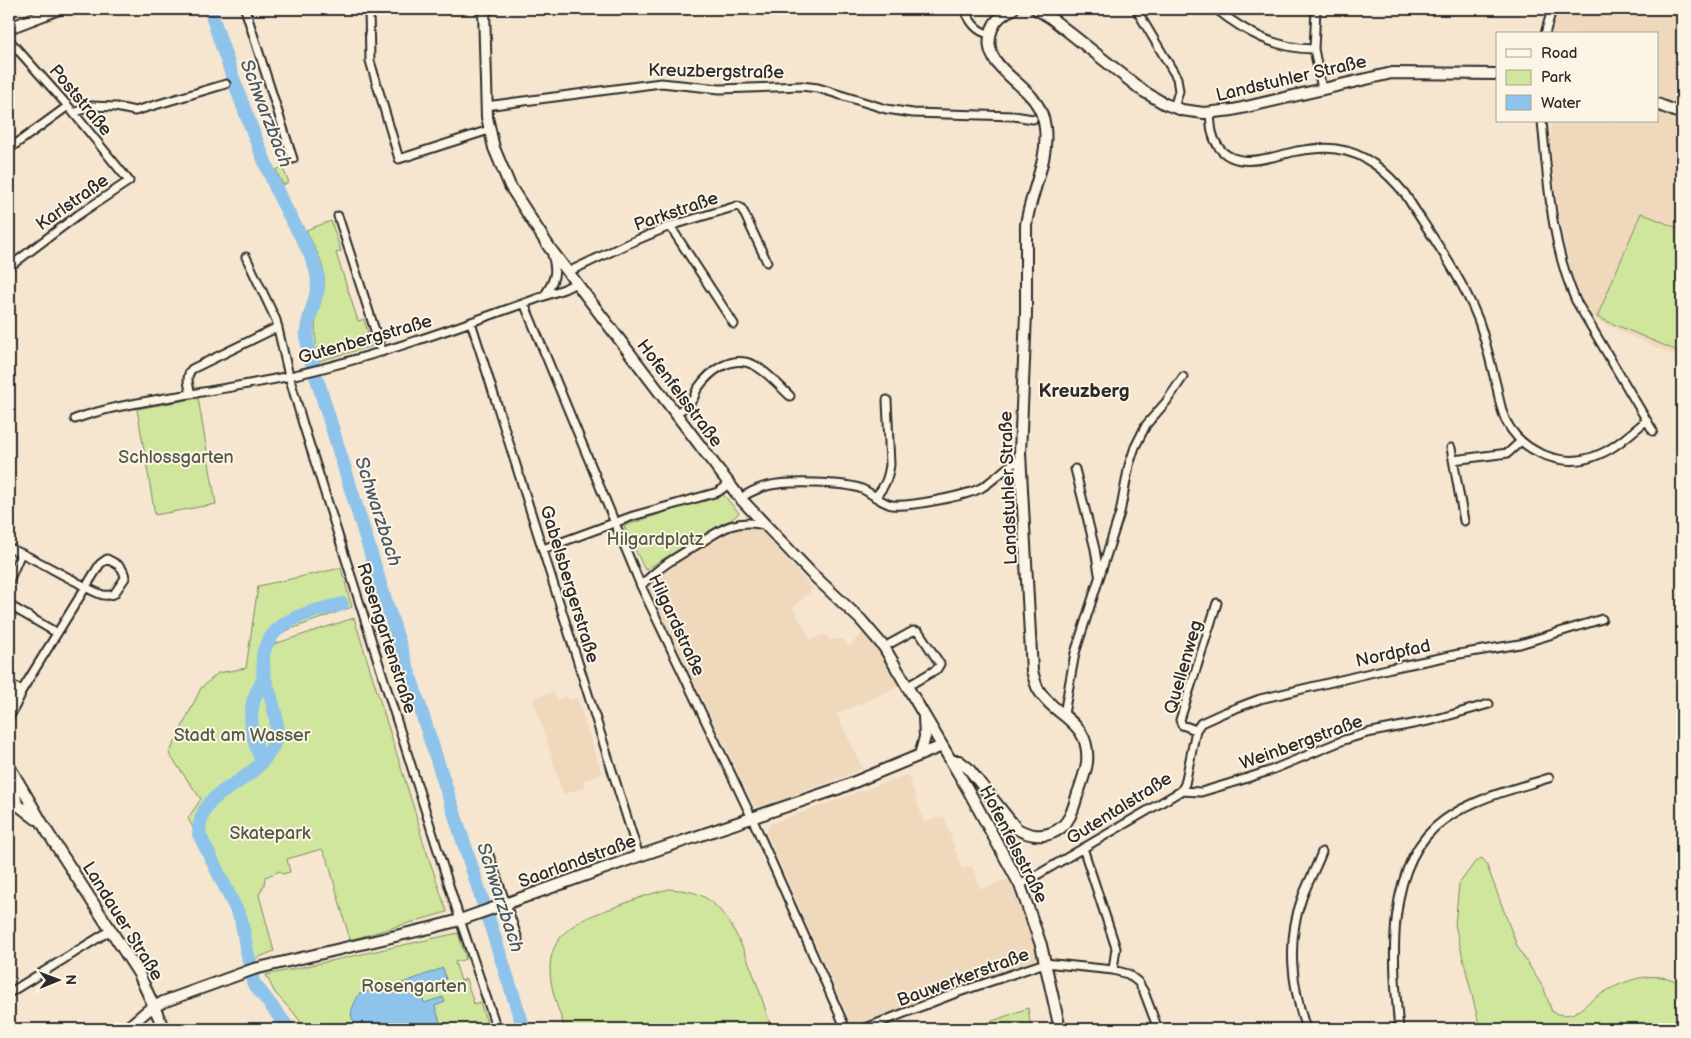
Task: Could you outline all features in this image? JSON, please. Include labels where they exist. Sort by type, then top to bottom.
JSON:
[{"type":"main road","points":[[9,28],[59,9]]},
{"type":"main road","name":"Hofenfelsstraße","points":[[488,9],[486,106],[489,130],[494,148],[510,186],[576,283],[740,498],[811,573],[862,620],[884,647],[951,761],[1020,885],[1033,920],[1045,963],[1060,1029]]},
{"type":"main road","points":[[990,34],[998,18],[1013,9]]},
{"type":"main road","name":"Landstuhler Straße","points":[[1039,9],[1143,91],[1174,108],[1193,112],[1210,113],[1233,110],[1378,75],[1398,73],[1496,74]]},
{"type":"main road","name":"Landstuhler Straße","points":[[951,761],[959,761],[968,768],[1016,828],[1034,836],[1053,833],[1063,826],[1069,818],[1086,764],[1087,753],[1084,738],[1076,725],[1049,702],[1039,690],[1032,671],[1020,461],[1026,314],[1026,225],[1044,152],[1045,128],[1040,110],[1035,101],[994,60],[990,44],[990,34]]},
{"type":"main road","points":[[1658,104],[1680,115]]},
{"type":"main road","points":[[9,685],[19,695],[9,715]]},
{"type":"main road","points":[[920,755],[924,741],[924,716]]},
{"type":"main road","name":"Saarlandstraße","points":[[126,1029],[155,1006],[254,969],[473,916],[639,856],[847,785],[942,746]]},
{"type":"main road","name":"Landauer Straße","points":[[9,766],[48,833],[139,974],[164,1029]]},
{"type":"main road","points":[[9,770],[13,801]]},
{"type":"main road","name":"Landauer Straße","points":[[13,801],[30,813],[48,833]]},
{"type":"street","points":[[245,9],[293,159]]},
{"type":"street","points":[[369,9],[370,62],[399,159],[489,130]]},
{"type":"street","points":[[964,9],[977,28],[982,32],[990,34]]},
{"type":"street","points":[[1136,9],[1177,78],[1179,92],[1174,108]]},
{"type":"street","points":[[1216,9],[1247,31],[1265,40],[1290,48],[1314,49]]},
{"type":"street","points":[[1316,9],[1314,49],[1322,89]]},
{"type":"street","points":[[1546,32],[1552,9]]},
{"type":"street","name":"Poststraße","points":[[9,40],[74,113],[129,181]]},
{"type":"street","name":"Kreuzbergstraße","points":[[486,106],[661,83],[720,89],[801,86],[818,88],[886,109],[899,111],[998,115],[1033,119]]},
{"type":"street","points":[[74,113],[91,106],[116,107],[135,111],[226,84]]},
{"type":"street","points":[[9,149],[68,106]]},
{"type":"street","points":[[1210,113],[1214,139],[1219,148],[1233,158],[1248,161],[1318,148],[1336,149],[1351,152],[1366,159],[1392,178],[1415,211],[1468,298],[1484,337],[1506,420],[1521,441],[1541,454],[1554,459],[1579,460],[1602,454],[1646,421]]},
{"type":"street","points":[[1542,122],[1556,238],[1568,283],[1576,301],[1653,431]]},
{"type":"street","name":"Karlstraße","points":[[9,267],[78,215],[129,181]]},
{"type":"street","name":"Parkstraße","points":[[568,272],[624,245],[670,226],[737,206],[744,213],[767,262]]},
{"type":"street","points":[[338,216],[382,352]]},
{"type":"street","points":[[670,226],[734,324]]},
{"type":"street","points":[[544,296],[555,274],[554,260],[550,247]]},
{"type":"street","name":"Rosengartenstraße","points":[[246,257],[278,327],[289,376],[460,920],[498,1029]]},
{"type":"street","name":"Gutenbergstraße","points":[[75,419],[127,405],[289,376],[382,352],[471,322],[576,283]]},
{"type":"street","name":"Hilgardstraße","points":[[524,303],[641,586],[752,818],[846,1029]]},
{"type":"street","name":"Gabelsbergerstraße","points":[[471,322],[639,856]]},
{"type":"street","points":[[191,394],[188,374],[192,370],[278,327]]},
{"type":"street","points":[[675,414],[691,402],[697,389],[714,370],[728,363],[753,364],[790,396]]},
{"type":"street","points":[[1064,714],[1075,653],[1120,513],[1129,465],[1135,447],[1146,425],[1166,402],[1183,377]]},
{"type":"street","points":[[875,497],[886,484],[888,474],[888,400]]},
{"type":"street","points":[[1453,460],[1508,453],[1521,441]]},
{"type":"street","points":[[1450,448],[1464,521]]},
{"type":"street","points":[[740,498],[759,488],[782,484],[847,485],[861,488],[886,504],[899,505],[962,495],[983,487],[1009,466],[1020,461]]},
{"type":"street","points":[[1075,468],[1100,576]]},
{"type":"street","points":[[543,549],[615,522],[718,492],[729,484]]},
{"type":"street","points":[[641,586],[658,569],[723,529],[753,522],[764,525]]},
{"type":"street","points":[[9,548],[21,553],[86,587],[104,596],[114,594],[123,582],[124,573],[122,567],[117,563],[107,559],[104,561],[86,587],[19,695]]},
{"type":"street","points":[[9,581],[21,553]]},
{"type":"street","name":"Quellenweg","points":[[1196,730],[1182,725],[1180,720],[1217,603]]},
{"type":"street","points":[[9,606],[57,633]]},
{"type":"street","name":"Nordpfad","points":[[1196,730],[1206,720],[1260,699],[1391,668],[1520,644],[1602,619]]},
{"type":"street","points":[[884,647],[916,631],[919,632],[940,664],[937,670],[908,686]]},
{"type":"street","name":"Weinbergstraße","points":[[1181,791],[1200,792],[1269,771],[1344,740],[1368,733],[1432,720],[1489,704]]},
{"type":"street","name":"Gutentalstraße","points":[[1020,885],[1181,791],[1185,784],[1196,730]]},
{"type":"street","points":[[1399,1029],[1396,960],[1397,912],[1401,892],[1413,855],[1421,842],[1433,829],[1456,812],[1494,796],[1549,778]]},
{"type":"street","points":[[1083,848],[1116,948],[1113,970]]},
{"type":"street","points":[[1306,1029],[1299,1006],[1293,973],[1293,939],[1302,896],[1322,852]]},
{"type":"street","points":[[489,855],[503,905],[518,939]]},
{"type":"street","points":[[9,993],[111,930]]},
{"type":"street","points":[[1045,963],[1113,970],[1128,974],[1138,982],[1144,992],[1158,1029]]},
{"type":"street","name":"Bauwerkerstraße","points":[[863,1029],[956,993],[1045,963]]},
{"type":"shaded area","points":[[1558,9],[1682,9],[1682,359],[1595,320],[1584,303],[1572,275],[1560,224],[1550,144],[1551,122],[1658,122],[1658,32],[1552,32]]},
{"type":"shaded area","points":[[750,527],[763,533],[813,589],[793,608],[811,640],[825,634],[830,641],[842,639],[849,646],[864,632],[883,655],[900,686],[837,714],[863,769],[758,807],[754,806],[650,590],[651,582],[658,573],[733,530]]},
{"type":"shaded area","points":[[554,691],[557,700],[567,696],[569,700],[577,698],[602,774],[583,781],[585,788],[563,794],[533,698]]},
{"type":"shaded area","points":[[908,774],[924,822],[944,816],[962,869],[972,866],[981,889],[1008,879],[1017,894],[1039,961],[852,1026],[766,832],[770,824]]},
{"type":"green space","points":[[282,167],[289,182],[283,185],[276,170]]},
{"type":"green space","points":[[1641,213],[1682,230],[1682,353],[1597,317]]},
{"type":"green space","points":[[331,221],[341,251],[336,253],[358,321],[364,319],[372,346],[319,361],[315,326],[323,291],[324,277],[320,259],[306,230]]},
{"type":"green space","name":"Schlossgarten","points":[[198,398],[216,504],[155,515],[137,409]]},
{"type":"green space","name":"Hilgardplatz","points":[[722,493],[739,513],[731,520],[645,570],[624,526]]},
{"type":"green space","points":[[341,568],[352,607],[280,633],[274,644],[354,618],[420,832],[447,912],[350,940],[328,861],[322,849],[287,859],[290,872],[282,874],[280,871],[265,877],[264,885],[259,895],[274,951],[245,963],[240,930],[233,908],[188,818],[201,799],[169,754],[201,688],[218,673],[246,668],[258,586]]},
{"type":"green space","points":[[1482,858],[1486,863],[1517,946],[1544,989],[1552,1012],[1568,1015],[1579,1010],[1603,993],[1625,982],[1648,977],[1660,977],[1682,984],[1682,1029],[1482,1029],[1478,1020],[1455,925],[1459,884],[1475,862]]},
{"type":"green space","points":[[669,889],[693,892],[706,898],[718,908],[729,922],[747,958],[772,1029],[565,1029],[550,977],[552,955],[556,944],[563,934],[582,920],[644,896]]},
{"type":"green space","name":"Rosengarten","points":[[458,933],[466,959],[455,962],[461,981],[466,979],[474,1004],[480,1002],[489,1029],[306,1029],[275,993],[266,975]]},
{"type":"green space","points":[[1028,1008],[1031,1029],[971,1029]]},
{"type":"water","points":[[443,968],[446,979],[439,981],[440,989],[438,989],[435,983],[419,988],[424,1003],[443,997],[445,1002],[435,1006],[442,1029],[364,1029],[354,1022],[351,1014],[359,994],[400,984]]},
{"type":"waterway","name":"Schwarzbach","points":[[210,9],[260,149],[279,195],[314,264],[318,281],[307,330],[309,353],[383,593],[524,1029]]},
{"type":"waterway","points":[[289,1029],[253,982],[241,919],[199,834],[200,821],[209,803],[262,762],[254,739],[251,715],[255,696],[262,681],[263,654],[269,640],[277,630],[296,618],[307,613],[342,604]]},
{"type":"waterway","points":[[262,762],[273,746],[277,729],[272,701],[264,676]]},
{"type":"district","name":"Kreuzberg","points":[[1084,390]]},
{"type":"park label","name":"Stadt am Wasser","points":[[242,735]]},
{"type":"park label","name":"Skatepark","points":[[270,833]]}]
